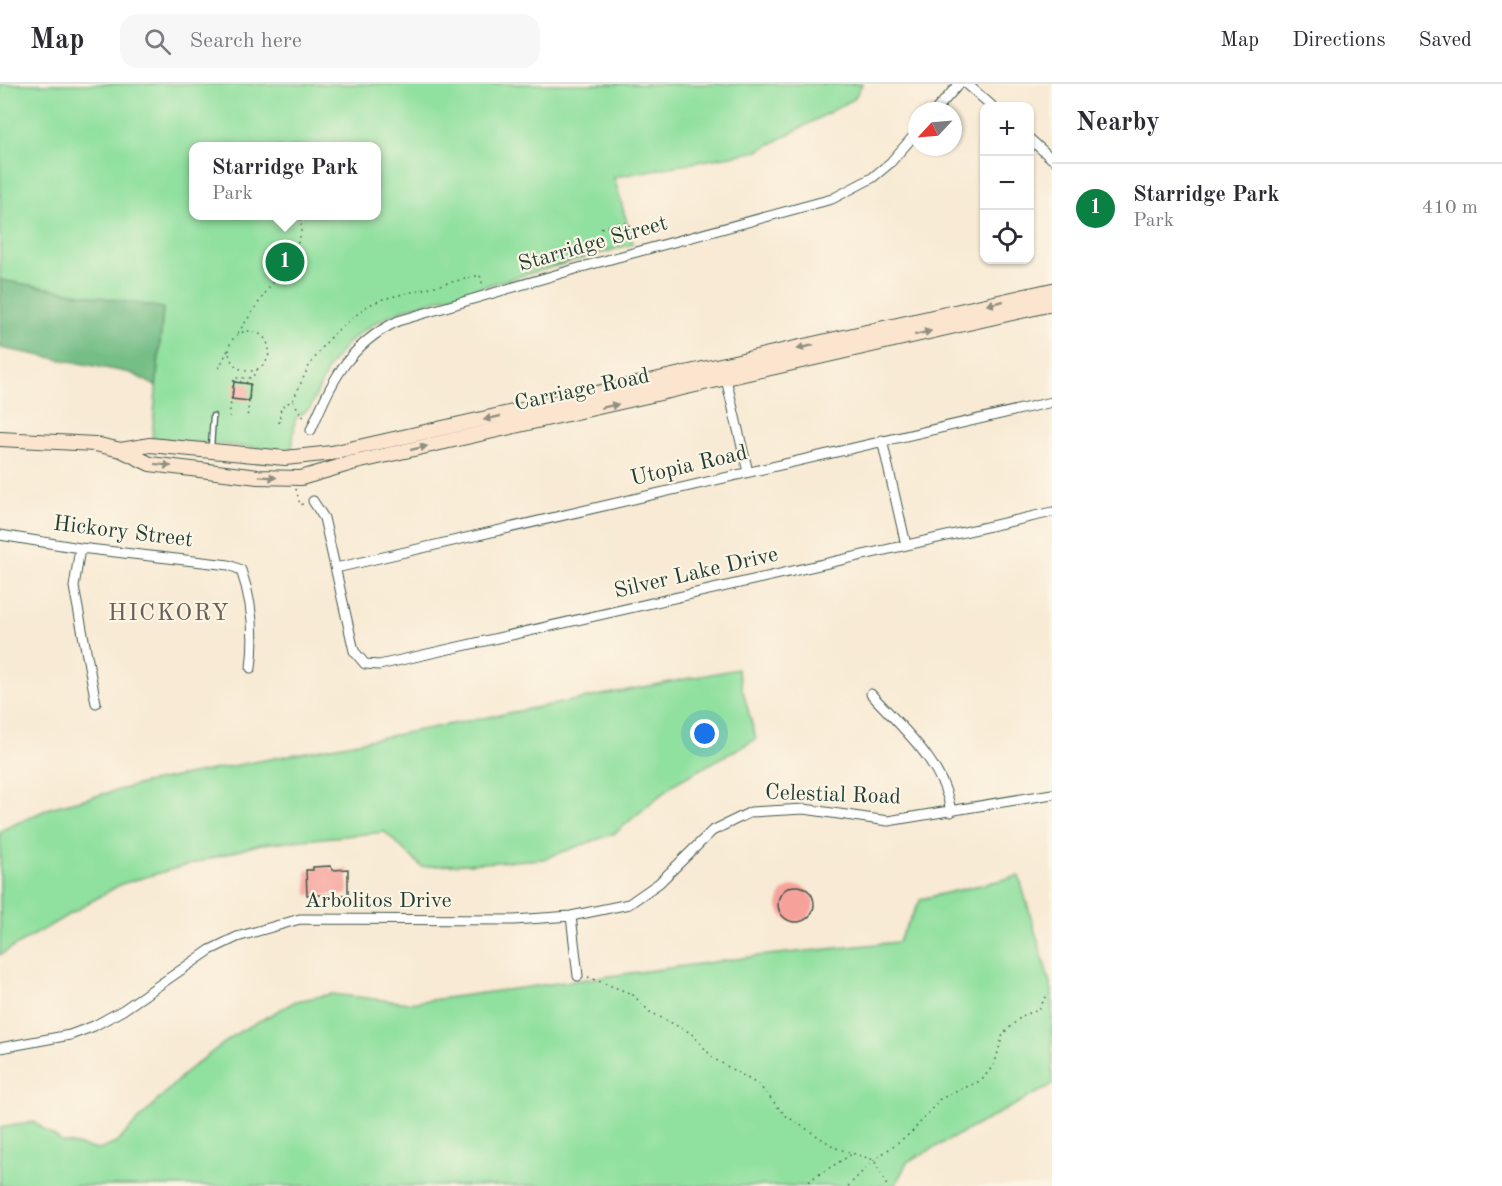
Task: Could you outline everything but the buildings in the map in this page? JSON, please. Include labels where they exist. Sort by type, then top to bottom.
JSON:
[{"type":"street","points":[[943,102],[959,84]]},
{"type":"street","points":[[967,84],[987,102]]},
{"type":"street","name":"Starridge Street","points":[[311,430],[332,380],[355,350],[385,327],[398,321],[636,252],[832,199],[872,178],[890,164],[908,143]]},
{"type":"street","points":[[1034,143],[1052,159]]},
{"type":"street","name":"Carriage Road","points":[[0,439],[95,444],[120,450],[141,462],[258,477],[301,478],[361,454],[896,332],[1052,290]]},
{"type":"street","name":"Carriage Road","points":[[896,332],[1052,303]]},
{"type":"street","points":[[724,372],[748,472]]},
{"type":"street","name":"Utopia Road","points":[[336,568],[1052,402]]},
{"type":"street","points":[[882,440],[906,545]]},
{"type":"street","name":"Carriage Road","points":[[120,450],[150,445],[285,458],[332,453],[361,454]]},
{"type":"street","points":[[210,471],[211,450]]},
{"type":"street","points":[[313,501],[324,518],[336,568]]},
{"type":"street","name":"Silver Lake Drive","points":[[336,568],[354,651],[364,664],[379,665],[1052,512]]},
{"type":"street","name":"Hickory Street","points":[[0,535],[80,549],[229,565],[241,570],[254,642],[251,668]]},
{"type":"street","points":[[80,549],[74,587],[96,703]]},
{"type":"street","points":[[871,694],[924,752],[940,776],[951,812]]},
{"type":"street","name":"Celestial Road","points":[[571,916],[629,904],[659,883],[712,831],[751,812],[804,809],[888,821],[1052,794]]},
{"type":"street","points":[[571,916],[578,973]]},
{"type":"street","name":"Arbolitos Drive","points":[[0,1048],[70,1035],[94,1026],[123,1010],[210,950],[237,937],[300,919],[514,920],[571,916]]},
{"type":"lane","points":[[211,450],[213,416]]},
{"type":"path","points":[[219,368],[230,343],[296,248],[300,237],[301,220]]},
{"type":"path","points":[[601,228],[622,222],[628,224],[636,252]]},
{"type":"path","points":[[229,417],[234,378],[255,377],[257,369],[268,355],[267,342],[258,332],[245,330],[238,333]]},
{"type":"path","points":[[228,349],[229,356],[236,367],[249,371],[257,369]]},
{"type":"path","points":[[233,381],[251,383],[248,419]]},
{"type":"path","points":[[293,400],[302,415]]},
{"type":"path","points":[[295,485],[300,505],[313,501]]},
{"type":"path","points":[[578,973],[586,969],[588,977],[632,994],[650,1011],[691,1033],[712,1058],[759,1085],[785,1115],[836,1148],[874,1160],[887,1186]]},
{"type":"path","points":[[848,1186],[874,1160],[912,1132],[940,1100],[982,1080],[996,1063],[1003,1034],[1022,1016],[1038,1010],[1048,994]]},
{"type":"path","points":[[805,1186],[813,1178],[852,1153]]},
{"type":"green space","points":[[0,84],[862,84],[854,99],[758,151],[614,177],[633,244],[408,308],[362,331],[347,344],[329,367],[310,408],[295,419],[292,451],[152,438],[163,308],[0,280]]},
{"type":"green space","points":[[0,280],[163,308],[156,386],[131,373],[0,348]]},
{"type":"green space","points":[[737,669],[756,739],[675,783],[615,833],[543,859],[422,867],[385,832],[261,844],[121,884],[0,955],[0,831],[50,808],[145,783]]},
{"type":"green space","points":[[1019,876],[1052,990],[1052,1085],[907,1162],[895,1186],[0,1186],[0,1128],[34,1122],[62,1142],[99,1150],[116,1143],[187,1071],[239,1032],[296,1001],[332,994],[409,1003],[758,956],[898,942],[921,899]]},
{"type":"place","name":"Starridge Park","points":[[285,262]]},
{"type":"district","name":"HICKORY","points":[[169,614]]}]
